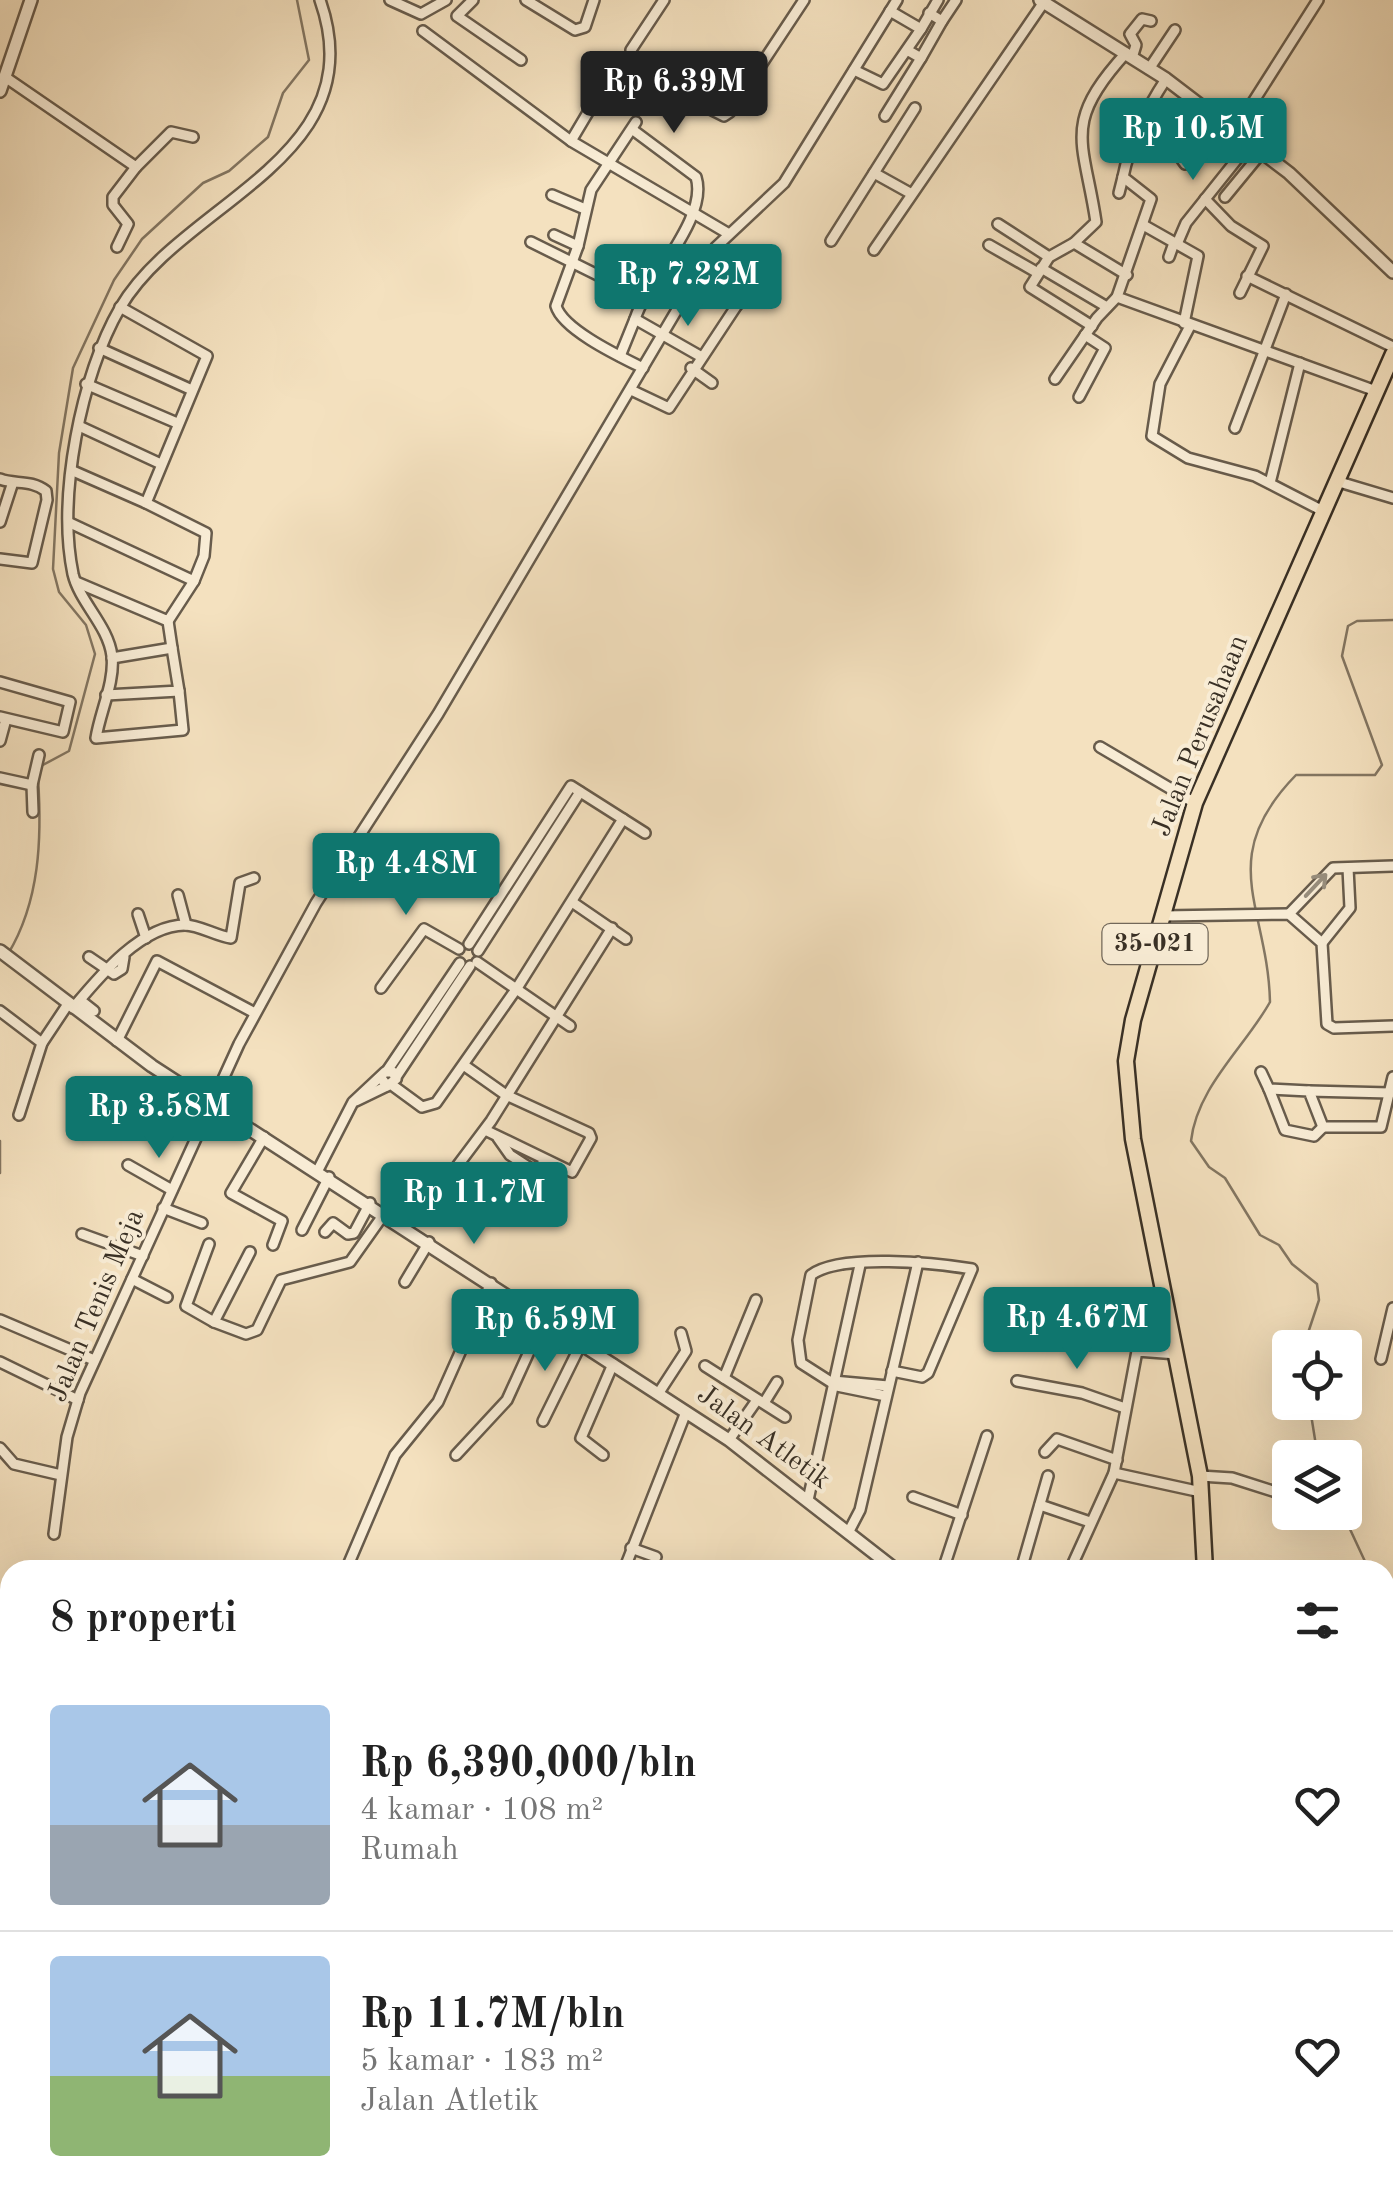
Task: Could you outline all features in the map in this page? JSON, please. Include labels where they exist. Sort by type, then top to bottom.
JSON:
[{"type":"main road","name":"Jalan Perusahaan","points":[[1204,1560],[1200,1484],[1134,1138],[1126,1061],[1132,1020],[1195,803],[1393,352]]},
{"type":"street","points":[[0,91],[31,0]]},
{"type":"street","points":[[73,472],[146,502],[206,534],[204,556],[194,581],[168,621],[183,730],[97,738],[112,658],[106,634],[76,582],[70,523],[73,472],[86,384],[120,308],[170,248],[260,181],[300,134],[324,96],[331,64],[330,33],[320,0]]},
{"type":"street","points":[[390,0],[421,14],[446,0]]},
{"type":"street","points":[[472,0],[456,16],[521,60]]},
{"type":"street","points":[[526,0],[581,30],[594,0]]},
{"type":"street","points":[[542,10],[548,0]]},
{"type":"street","points":[[632,50],[664,0]]},
{"type":"street","points":[[708,108],[724,116],[730,112],[804,0]]},
{"type":"street","name":"Jalan Tenis Meja","points":[[54,1534],[61,1475],[78,1400],[255,1013],[316,903],[438,714],[695,279],[729,234],[772,198],[897,0]]},
{"type":"street","points":[[854,70],[883,84],[938,0]]},
{"type":"street","points":[[885,116],[956,0]]},
{"type":"street","points":[[1234,132],[1318,0]]},
{"type":"street","points":[[874,250],[1042,1],[1166,78],[1262,152],[1328,208],[1393,272]]},
{"type":"street","points":[[890,11],[921,29]]},
{"type":"street","points":[[930,13],[942,21]]},
{"type":"street","points":[[1079,396],[1105,348],[1088,330],[1032,292],[1049,257],[1074,243],[1096,222],[1082,158],[1081,126],[1108,74],[1129,56],[1136,44],[1130,34],[1142,18],[1152,21]]},
{"type":"street","points":[[1149,69],[1174,30]]},
{"type":"street","points":[[427,34],[571,141],[729,234]]},
{"type":"street","points":[[906,50],[921,58]]},
{"type":"street","points":[[5,77],[136,166]]},
{"type":"street","points":[[1119,193],[1150,104],[1166,78]]},
{"type":"street","points":[[1185,164],[1175,150],[1198,105]]},
{"type":"street","points":[[831,240],[915,108]]},
{"type":"street","points":[[571,141],[590,109]]},
{"type":"street","points":[[620,356],[642,297],[693,215],[696,177],[634,126],[590,190],[578,246],[556,306],[558,314],[620,356],[643,368]]},
{"type":"street","points":[[117,247],[128,224],[112,201],[136,166],[171,132],[193,137]]},
{"type":"street","points":[[1169,257],[1184,225],[1250,143]]},
{"type":"street","points":[[1225,197],[1262,152]]},
{"type":"street","points":[[874,172],[910,193]]},
{"type":"street","points":[[1055,379],[1088,330],[1117,297],[1128,276],[1150,196],[1122,177]]},
{"type":"street","points":[[552,195],[585,209]]},
{"type":"street","points":[[1205,199],[1226,222],[1262,246],[1240,294]]},
{"type":"street","points":[[998,224],[1049,257]]},
{"type":"street","points":[[1144,226],[1198,256],[1187,324],[1160,384],[1152,436],[1188,458],[1270,483],[1324,511]]},
{"type":"street","points":[[554,235],[578,246]]},
{"type":"street","points":[[531,242],[642,297]]},
{"type":"street","points":[[1074,243],[1128,276]]},
{"type":"street","points":[[990,245],[1107,307]]},
{"type":"street","points":[[1247,276],[1393,352]]},
{"type":"street","points":[[631,390],[667,409],[736,305],[761,278]]},
{"type":"street","points":[[695,279],[736,305]]},
{"type":"street","points":[[1236,428],[1286,294]]},
{"type":"street","points":[[1117,297],[1376,391]]},
{"type":"street","points":[[120,308],[206,354],[146,502]]},
{"type":"street","points":[[635,319],[700,356]]},
{"type":"street","points":[[99,348],[192,390]]},
{"type":"street","points":[[1270,483],[1300,363]]},
{"type":"street","points":[[692,368],[712,384]]},
{"type":"street","points":[[86,384],[177,424]]},
{"type":"street","points":[[79,426],[161,464]]},
{"type":"street","points":[[0,478],[44,488],[47,500],[32,562],[0,559]]},
{"type":"street","points":[[1336,480],[1393,498]]},
{"type":"street","points":[[0,522],[12,483]]},
{"type":"street","points":[[70,523],[194,581]]},
{"type":"street","points":[[76,582],[168,621]]},
{"type":"street","points":[[112,658],[172,648]]},
{"type":"street","points":[[0,682],[70,701],[63,732],[3,718],[0,741]]},
{"type":"street","points":[[106,695],[179,690]]},
{"type":"street","points":[[1100,748],[1195,803]]},
{"type":"street","points":[[33,812],[32,784],[39,755]]},
{"type":"street","points":[[0,778],[32,784]]},
{"type":"street","points":[[302,1230],[354,1102],[389,1079],[575,789],[645,834]]},
{"type":"street","points":[[389,1079],[429,1108],[465,1066],[623,819]]},
{"type":"street","points":[[1289,914],[1330,869],[1393,866]]},
{"type":"street","points":[[1348,868],[1350,908],[1322,942],[1327,1024],[1334,1028],[1393,1026]]},
{"type":"street","points":[[19,1115],[42,1043],[74,1004],[146,938],[186,924],[230,938],[240,884],[254,878]]},
{"type":"street","points":[[178,895],[186,924]]},
{"type":"street","points":[[572,902],[626,939]]},
{"type":"street","points":[[138,914],[146,938]]},
{"type":"street","points":[[1164,916],[1289,914],[1322,942]]},
{"type":"street","points":[[508,1210],[453,1172],[485,1130],[612,928]]},
{"type":"street","points":[[382,988],[424,929],[570,1026]]},
{"type":"street","name":"Jalan Atletik","points":[[0,951],[118,1041],[212,1104],[730,1440],[883,1560]]},
{"type":"street","points":[[89,957],[125,985]]},
{"type":"street","points":[[118,1041],[157,961],[255,1013]]},
{"type":"street","points":[[74,1004],[94,1011]]},
{"type":"street","points":[[0,1011],[42,1043]]},
{"type":"street","points":[[465,1066],[506,1095],[590,1133],[574,1172],[548,1161],[534,1170],[510,1155],[496,1136],[485,1130]]},
{"type":"street","points":[[1260,1072],[1285,1130],[1314,1136],[1323,1127],[1382,1127],[1390,1119],[1393,1077]]},
{"type":"street","points":[[1269,1089],[1390,1093]]},
{"type":"street","points":[[1309,1090],[1323,1127]]},
{"type":"street","points":[[264,1137],[231,1190],[236,1198],[282,1221],[273,1245]]},
{"type":"street","points":[[128,1166],[172,1190]]},
{"type":"street","points":[[325,1232],[333,1223],[352,1234],[370,1204]]},
{"type":"street","points":[[163,1208],[202,1223]]},
{"type":"street","points":[[209,1244],[186,1306],[214,1322],[252,1334],[281,1280],[350,1262],[384,1214]]},
{"type":"street","points":[[82,1234],[143,1256]]},
{"type":"street","points":[[404,1282],[429,1242]]},
{"type":"street","points":[[214,1322],[250,1252]]},
{"type":"street","points":[[848,1533],[860,1510],[918,1262]]},
{"type":"street","points":[[887,1391],[848,1389],[810,1372],[797,1354],[809,1278],[816,1271],[918,1262],[970,1268],[973,1273],[927,1375],[892,1371]]},
{"type":"street","points":[[808,1500],[860,1266]]},
{"type":"street","points":[[132,1279],[167,1297]]},
{"type":"street","points":[[350,1560],[395,1455],[438,1402],[491,1284]]},
{"type":"street","points":[[724,1378],[756,1300]]},
{"type":"street","points":[[1381,1359],[1393,1308]]},
{"type":"street","points":[[456,1455],[507,1400],[544,1319]]},
{"type":"street","points":[[0,1320],[94,1360]]},
{"type":"street","points":[[658,1394],[686,1351],[681,1333]]},
{"type":"street","points":[[543,1421],[581,1344]]},
{"type":"street","points":[[1074,1560],[1114,1474],[1137,1350],[1178,1354]]},
{"type":"street","points":[[0,1362],[78,1400]]},
{"type":"street","points":[[603,1455],[581,1438],[612,1364]]},
{"type":"street","points":[[706,1366],[785,1416]]},
{"type":"street","points":[[1016,1381],[1082,1394],[1125,1408]]},
{"type":"street","points":[[730,1440],[776,1382]]},
{"type":"street","points":[[627,1560],[686,1412]]},
{"type":"street","points":[[946,1560],[987,1436]]},
{"type":"street","points":[[1045,1452],[1050,1441],[1059,1439],[1117,1460]]},
{"type":"street","points":[[0,1448],[14,1464],[61,1475]]},
{"type":"street","points":[[1114,1474],[1200,1484],[1232,1478],[1272,1491]]},
{"type":"street","points":[[1025,1560],[1048,1476]]},
{"type":"street","points":[[912,1496],[962,1515]]},
{"type":"street","points":[[1040,1505],[1090,1522]]},
{"type":"street","points":[[631,1548],[656,1557]]},
{"type":"waterway","points":[[41,766],[69,751],[95,654],[86,625],[59,592],[53,569],[59,453],[73,368],[114,280],[142,239],[203,183],[229,171],[268,137],[283,93],[309,60],[297,0]]},
{"type":"waterway","points":[[1309,1330],[1319,1300],[1317,1284],[1292,1264],[1279,1245],[1260,1235],[1225,1178],[1209,1167],[1191,1141],[1195,1121],[1212,1085],[1270,1002],[1252,884],[1251,859],[1257,833],[1271,805],[1296,775],[1375,775],[1382,765],[1342,656],[1348,626],[1357,621],[1393,620]]},
{"type":"waterway","points":[[8,954],[33,891],[40,823],[38,778]]},
{"type":"waterway","points":[[0,1141],[0,1173]]},
{"type":"waterway","points":[[1312,1420],[1315,1440]]},
{"type":"waterway","points":[[1350,1530],[1364,1560]]}]
